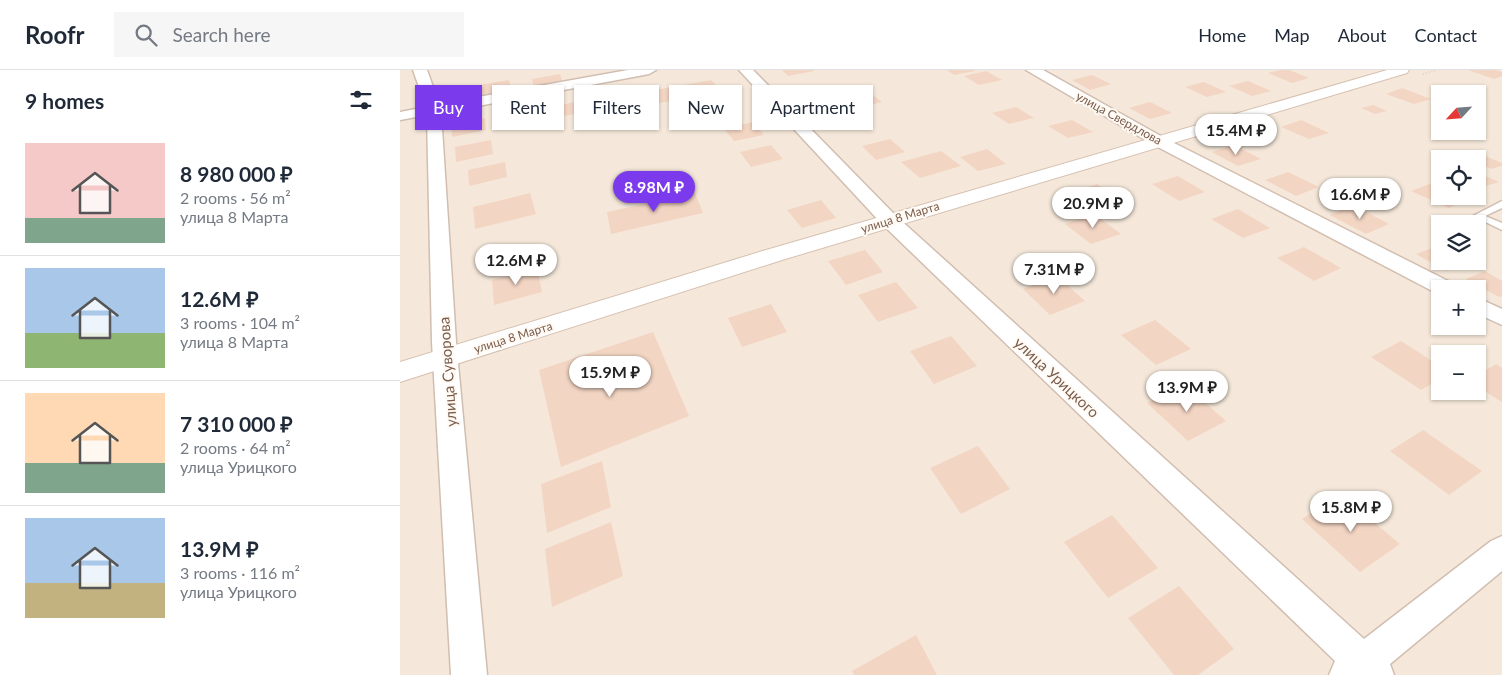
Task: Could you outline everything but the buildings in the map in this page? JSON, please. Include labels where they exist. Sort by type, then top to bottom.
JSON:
[{"type":"main road","name":"улица 8 Марта","points":[[400,372],[889,220],[1402,70]]},
{"type":"street","name":"улица Суворова","points":[[420,70],[425,85]]},
{"type":"street","points":[[482,101],[649,70]]},
{"type":"street","name":"улица Урицкого","points":[[746,70],[889,220],[1362,671]]},
{"type":"street","name":"улица Свердлова","points":[[1033,70],[1160,142],[1431,281]]},
{"type":"street","points":[[400,116],[415,113]]},
{"type":"street","name":"улица Суворова","points":[[435,130],[445,358],[469,675]]},
{"type":"street","points":[[1486,309],[1502,318]]},
{"type":"street","points":[[1362,671],[1502,551]]},
{"type":"lane","points":[[1502,204],[1478,216],[1502,227]]},
{"type":"shaded area","points":[[400,70],[1502,70],[1502,675],[400,675]]}]
